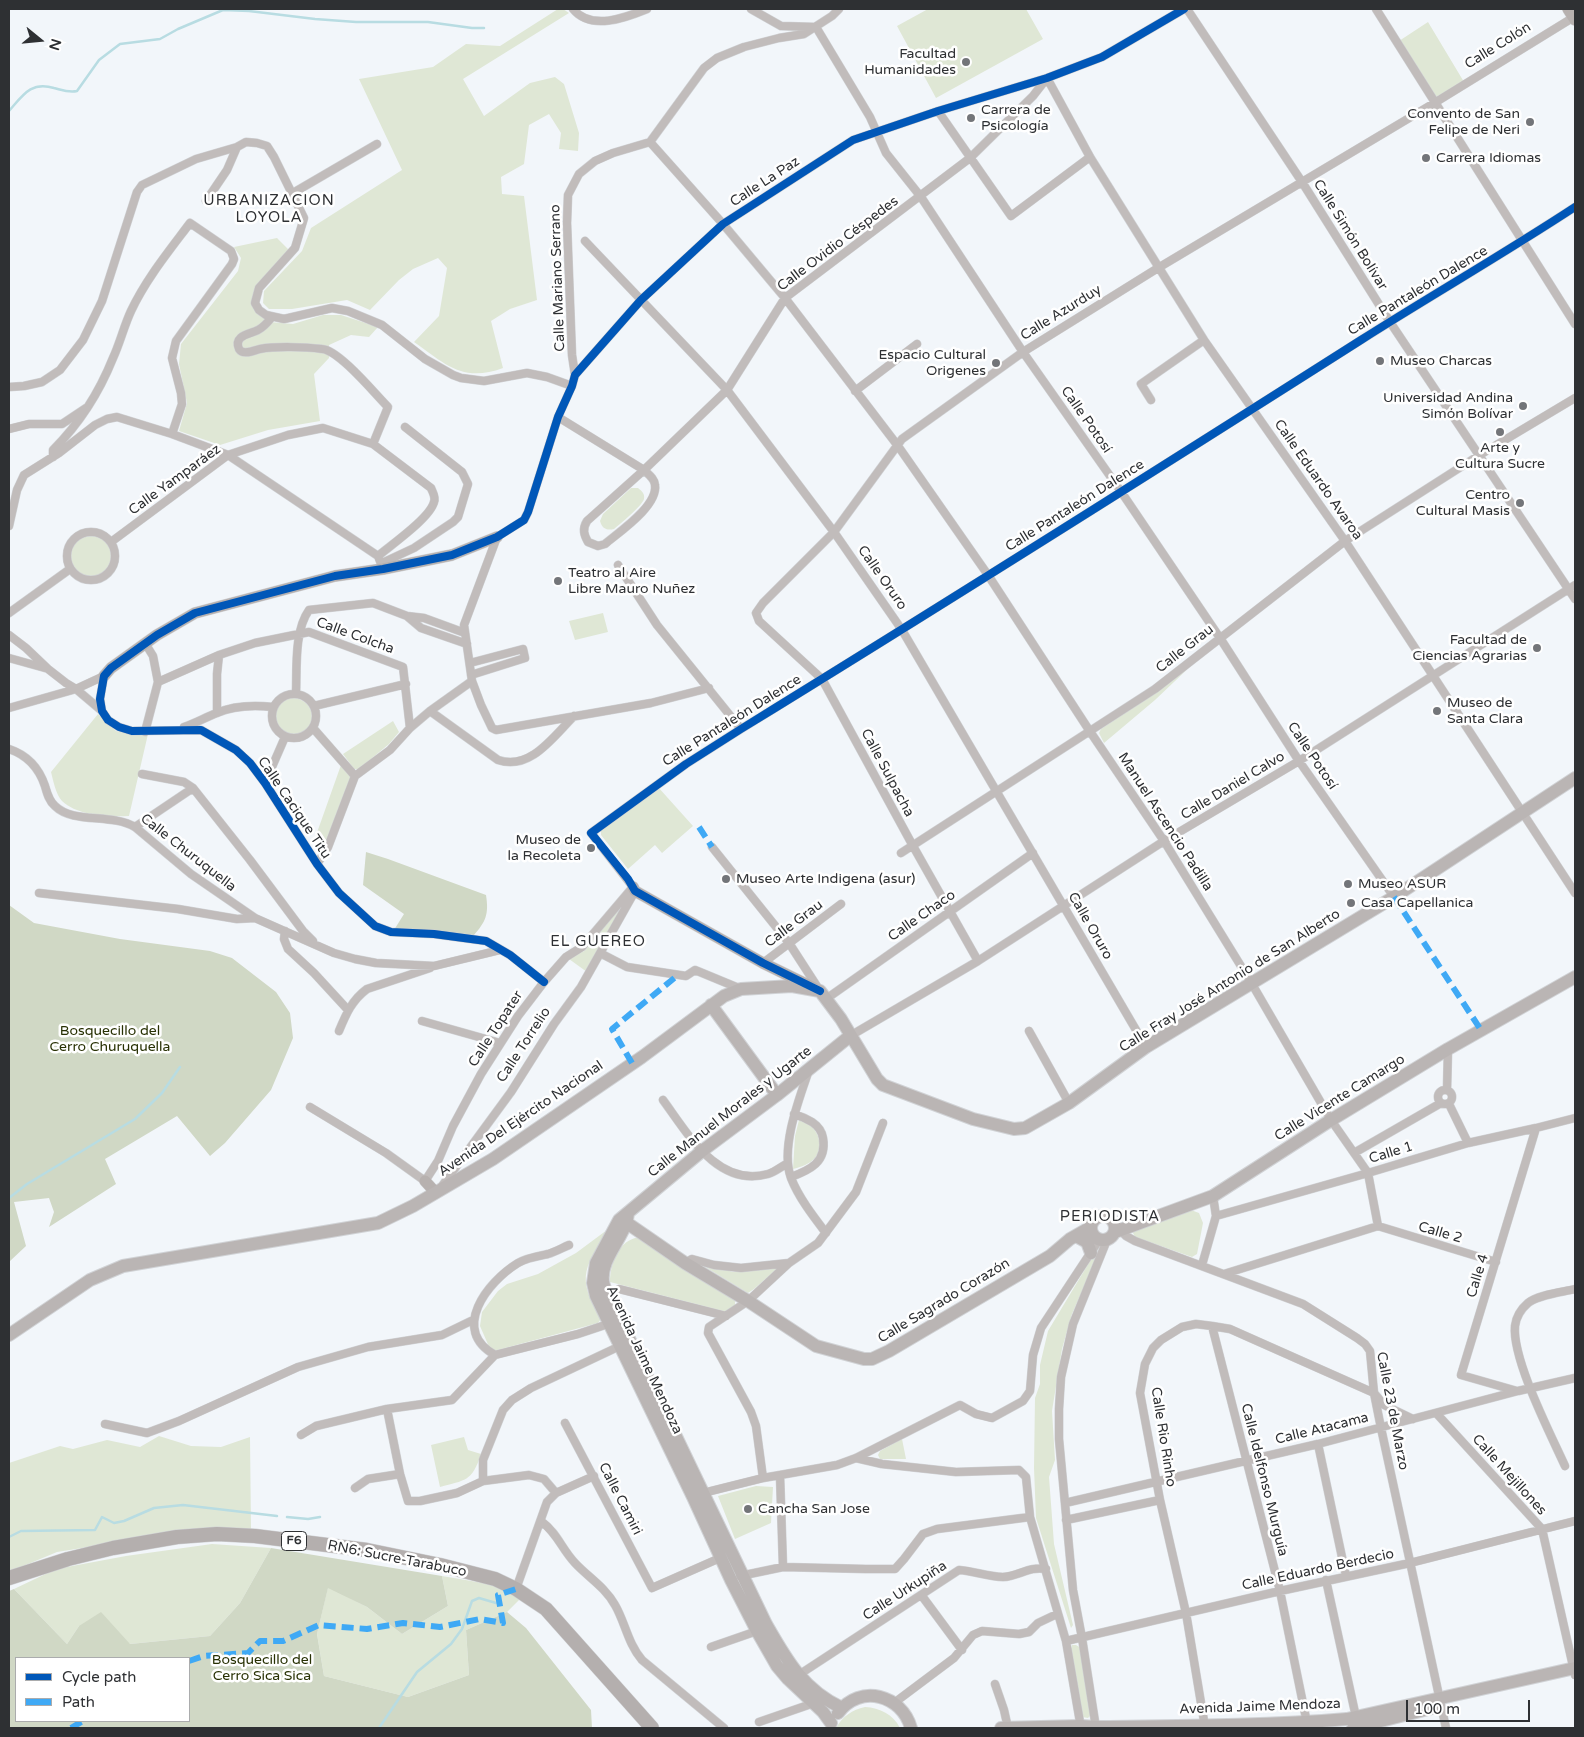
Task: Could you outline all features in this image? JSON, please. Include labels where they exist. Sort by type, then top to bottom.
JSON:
[{"type":"highway","name":"RN6: Sucre-Tarabuco","points":[[9,1578],[68,1559],[113,1548],[177,1537],[217,1534],[255,1536],[367,1550],[478,1574],[495,1579],[516,1589],[546,1610],[652,1728]]},
{"type":"main road","name":"Calle Fray José Antonio de San Alberto","points":[[850,1036],[877,1079],[883,1085],[973,1119],[1014,1129],[1025,1128],[1069,1103],[1146,1048],[1394,897],[1575,778]]},
{"type":"main road","name":"Calle Vicente Camargo","points":[[1111,1233],[1213,1196],[1331,1120],[1448,1049],[1575,978]]},
{"type":"main road","name":"Avenida Del Ejército Nacional","points":[[9,1335],[90,1280],[112,1269],[378,1223],[413,1206],[493,1159],[642,1057],[724,996],[741,989],[792,986],[823,995]]},
{"type":"main road","points":[[823,995],[850,1036]]},
{"type":"main road","points":[[711,1004],[777,1095]]},
{"type":"main road","name":"Calle Manuel Morales y Ugarte","points":[[627,1218],[702,1151],[777,1095],[850,1036]]},
{"type":"main road","name":"Calle Sagrado Corazón","points":[[627,1218],[685,1263],[748,1301],[816,1346],[853,1358],[872,1359],[889,1351],[1050,1256],[1091,1227],[1094,1220],[1101,1217],[1109,1218],[1111,1233]]},
{"type":"main road","name":"Avenida Jaime Mendoza","points":[[627,1218],[619,1220],[600,1254],[594,1271],[594,1289],[620,1346],[698,1495],[720,1558],[736,1578]]},
{"type":"main road","name":"Avenida Jaime Mendoza","points":[[627,1218],[606,1263],[603,1284],[777,1666],[827,1701],[842,1708]]},
{"type":"main road","points":[[1091,1227],[1093,1235],[1111,1233]]},
{"type":"main road","points":[[1076,1236],[1087,1242],[1091,1253]]},
{"type":"main road","name":"Avenida Jaime Mendoza","points":[[1001,1728],[1204,1727],[1354,1723],[1575,1672]]},
{"type":"main road","name":"Avenida Jaime Mendoza","points":[[793,1678],[831,1725]]},
{"type":"main road","points":[[831,1725],[842,1708],[856,1698],[878,1696],[894,1703],[903,1710],[911,1728]]},
{"type":"street","points":[[573,9],[577,14],[591,20],[612,21],[647,9]]},
{"type":"street","points":[[750,9],[781,26],[816,27]]},
{"type":"street","points":[[723,224],[650,142],[704,68],[717,58],[744,47],[804,34],[832,16],[839,9]]},
{"type":"street","name":"Calle La Paz","points":[[497,537],[524,520],[528,512],[558,417],[575,376],[641,300],[723,224],[853,140],[938,111],[1047,78],[1102,57],[1186,9]]},
{"type":"street","name":"Calle Simón Bolívar","points":[[1186,9],[1302,182],[1390,322],[1478,456],[1572,587],[1575,599]]},
{"type":"street","points":[[1376,9],[1575,324]]},
{"type":"street","name":"Calle Colón","points":[[1436,102],[1573,15]]},
{"type":"street","name":"Calle Potosí","points":[[816,27],[870,117],[886,153],[920,197],[1023,352],[1122,492],[1220,638],[1299,761],[1394,897]]},
{"type":"street","name":"Calle Eduardo Avaroa","points":[[1047,78],[1090,157],[1204,340],[1345,541],[1575,893]]},
{"type":"street","name":"Calle Ovidio Céspedes","points":[[644,470],[653,479],[656,486],[648,507],[605,544],[598,546],[588,542],[584,532],[584,526],[587,521],[644,470],[726,390],[785,298],[970,158],[1033,96],[1047,78]]},
{"type":"street","name":"Calle Azurduy","points":[[756,613],[763,602],[834,532],[902,439],[1023,352],[1158,268],[1436,102]]},
{"type":"street","points":[[938,111],[1011,216],[1090,157]]},
{"type":"street","points":[[9,387],[42,382],[60,370],[83,340],[102,301],[136,192],[142,185],[196,159],[237,147],[246,142],[257,142],[267,146],[274,156],[304,218],[296,248],[259,288],[255,296],[258,310],[272,317],[284,319],[332,308],[348,311],[382,325],[425,359],[461,378],[484,381],[532,373],[572,386]]},
{"type":"street","name":"Calle Mariano Serrano","points":[[575,376],[572,355],[568,195],[579,174],[595,161],[613,153],[650,142]]},
{"type":"street","points":[[293,193],[377,144]]},
{"type":"street","points":[[206,201],[226,170],[237,147]]},
{"type":"street","name":"Calle Pantaleón Dalence","points":[[634,889],[591,832],[686,764],[741,728],[902,630],[988,574],[1122,492],[1390,322],[1524,241],[1575,207]]},
{"type":"street","points":[[53,456],[53,450],[81,419],[91,404],[113,359],[130,313],[144,287],[190,223],[231,251],[234,259],[176,341],[172,351],[182,404],[172,434]]},
{"type":"street","name":"Manuel Ascencio Padilla","points":[[723,224],[785,298],[898,446],[988,574],[1164,841],[1252,984],[1331,1120],[1368,1173],[1378,1226]]},
{"type":"street","name":"Calle Oruro","points":[[585,241],[726,390],[834,532],[902,630],[1146,1048]]},
{"type":"street","points":[[272,317],[268,323],[257,331],[247,333],[241,337],[238,343],[239,349],[246,352],[262,348],[325,349],[340,358],[388,407],[373,444]]},
{"type":"street","points":[[1151,400],[1141,384],[1204,340]]},
{"type":"street","points":[[855,391],[917,344]]},
{"type":"street","name":"Calle Grau","points":[[901,853],[1156,689],[1345,541],[1478,456],[1575,398]]},
{"type":"street","points":[[9,429],[29,424],[62,424],[91,404]]},
{"type":"street","points":[[558,417],[644,470]]},
{"type":"street","points":[[9,526],[17,490],[24,475],[95,425],[107,419],[117,418],[172,434],[228,454],[381,562],[452,555],[497,537]]},
{"type":"street","points":[[9,708],[76,688],[104,676],[111,668],[145,643],[195,613],[381,562],[414,548],[453,522],[458,517],[468,484],[462,472],[405,427]]},
{"type":"street","name":"Calle Yamparáez","points":[[111,542],[228,454],[288,435],[323,428],[373,444],[430,488],[435,496],[434,504],[424,518],[381,562]]},
{"type":"street","points":[[86,532],[96,532],[104,535],[111,542],[115,551],[115,561],[111,570],[104,576],[95,580],[86,580],[77,576],[70,569],[66,560],[67,551],[70,542],[77,535],[86,532]]},
{"type":"street","points":[[497,537],[464,624],[472,678],[481,705],[492,728],[496,730],[651,703],[709,688]]},
{"type":"street","points":[[618,565],[657,625],[741,728]]},
{"type":"street","points":[[9,613],[70,569]]},
{"type":"street","name":"Calle Daniel Calvo","points":[[850,1036],[978,961],[1164,841],[1299,761],[1572,587]]},
{"type":"street","points":[[296,693],[299,633],[304,616],[309,610],[373,603],[407,616],[424,618],[466,633]]},
{"type":"street","name":"Calle Sulpacha","points":[[756,613],[759,621],[822,679],[978,961]]},
{"type":"street","points":[[407,616],[421,628],[467,644]]},
{"type":"street","name":"Calle Colcha","points":[[299,633],[308,632],[403,667],[406,684]]},
{"type":"street","points":[[158,682],[220,655],[255,643],[299,633]]},
{"type":"street","points":[[9,635],[48,669]]},
{"type":"street","points":[[145,643],[153,656],[158,682],[145,732]]},
{"type":"street","points":[[317,864],[328,847],[355,776],[390,750],[410,728],[472,678],[525,658],[523,649],[470,664]]},
{"type":"street","points":[[217,713],[217,674],[220,655]]},
{"type":"street","points":[[9,658],[48,669]]},
{"type":"street","name":"Calle Cacique Titu","points":[[48,669],[76,688],[102,711],[108,720],[119,727],[145,732],[177,729],[201,730],[236,750],[250,763],[265,783],[317,864],[339,893],[376,926],[391,932],[434,934],[486,941],[510,955],[544,982]]},
{"type":"street","points":[[102,711],[100,699],[104,676]]},
{"type":"street","points":[[314,706],[406,684],[410,728]]},
{"type":"street","points":[[296,693],[303,695],[314,706],[316,721],[313,728],[304,736],[284,737],[274,727],[271,714],[273,707],[282,696],[296,693]]},
{"type":"street","points":[[177,729],[238,706],[273,707]]},
{"type":"street","points":[[430,711],[498,760],[514,763],[531,758],[574,716]]},
{"type":"street","points":[[313,728],[355,776]]},
{"type":"street","points":[[265,783],[284,737]]},
{"type":"street","name":"Calle Churuquella","points":[[9,749],[19,752],[32,763],[42,778],[54,806],[72,816],[120,820],[135,827],[192,874],[255,918],[334,953],[355,959],[394,964],[434,966]]},
{"type":"street","points":[[142,774],[184,782],[193,788],[303,931],[316,944]]},
{"type":"street","points":[[135,827],[193,788]]},
{"type":"street","points":[[712,848],[789,943],[823,995]]},
{"type":"street","name":"Calle Chaco","points":[[823,995],[950,911],[1033,853]]},
{"type":"street","points":[[634,889],[823,995]]},
{"type":"street","name":"Calle Torrelio","points":[[436,1193],[511,1092],[554,1024],[581,987],[634,889]]},
{"type":"street","name":"Calle Topater","points":[[425,1181],[438,1161],[452,1126],[500,1043],[544,982],[566,957],[582,947],[634,889]]},
{"type":"street","points":[[39,893],[168,908],[237,919],[255,918]]},
{"type":"street","name":"Calle Grau","points":[[763,963],[841,904]]},
{"type":"street","points":[[285,931],[284,939],[288,948],[348,1010]]},
{"type":"street","points":[[339,1030],[348,1010],[360,994],[367,989],[434,966],[500,950]]},
{"type":"street","points":[[600,953],[627,967],[686,976],[695,970],[741,989]]},
{"type":"street","points":[[422,1021],[500,1043]]},
{"type":"street","points":[[1028,1031],[1069,1103]]},
{"type":"street","points":[[1448,1049],[1447,1090],[1452,1095],[1450,1104],[1468,1142]]},
{"type":"street","points":[[810,1068],[794,1114],[788,1162],[791,1177],[800,1197],[826,1233]]},
{"type":"street","points":[[1447,1090],[1438,1094],[1438,1099],[1445,1105],[1450,1104]]},
{"type":"street","points":[[663,1100],[702,1151],[722,1168],[736,1174],[752,1176],[770,1174],[788,1162]]},
{"type":"street","points":[[1354,1153],[1441,1103]]},
{"type":"street","points":[[310,1107],[386,1153],[425,1181],[436,1193]]},
{"type":"street","points":[[791,1177],[805,1171],[818,1162],[825,1148],[819,1128],[812,1122],[794,1114]]},
{"type":"street","name":"Calle 1","points":[[1216,1216],[1368,1173],[1468,1142],[1575,1118]]},
{"type":"street","points":[[763,1478],[756,1426],[751,1412],[708,1333],[709,1327],[748,1301],[789,1263],[818,1243],[858,1186],[883,1123]]},
{"type":"street","name":"Calle 4","points":[[1518,1391],[1461,1375],[1536,1128]]},
{"type":"street","points":[[1202,1265],[1216,1216],[1213,1196]]},
{"type":"street","points":[[1224,1274],[1378,1226]]},
{"type":"street","name":"Calle 2","points":[[1378,1226],[1496,1262]]},
{"type":"street","points":[[698,1495],[763,1478],[837,1465],[856,1458],[960,1405],[976,1414],[992,1418],[1023,1401],[1030,1391],[1033,1355],[1042,1328],[1091,1253],[1111,1233]]},
{"type":"street","points":[[1096,1728],[1073,1590],[1059,1439],[1061,1377],[1066,1350],[1073,1324],[1111,1233]]},
{"type":"street","name":"Calle 23 de Marzo","points":[[1111,1233],[1202,1265],[1303,1304],[1365,1344],[1370,1352],[1374,1393],[1381,1428],[1446,1728]]},
{"type":"street","points":[[495,1355],[483,1349],[476,1336],[473,1320],[478,1304],[499,1277],[520,1262],[551,1253],[569,1245]]},
{"type":"street","points":[[685,1263],[692,1259],[741,1268],[789,1263]]},
{"type":"street","points":[[619,1289],[726,1316]]},
{"type":"street","points":[[1565,1466],[1530,1388],[1516,1344],[1515,1327],[1516,1318],[1528,1303],[1536,1299],[1575,1289]]},
{"type":"street","points":[[106,1424],[147,1433],[179,1421],[298,1366],[368,1347],[442,1336],[473,1320]]},
{"type":"street","points":[[301,1435],[316,1426],[387,1409],[452,1400],[495,1355],[578,1334],[610,1323]]},
{"type":"street","name":"Calle Rio Rinho","points":[[1204,1727],[1186,1613],[1160,1500],[1140,1393],[1145,1364],[1153,1348],[1172,1332],[1196,1324],[1230,1329],[1374,1393],[1384,1405],[1413,1419]]},
{"type":"street","name":"Calle Idelfonso Murguía","points":[[1212,1326],[1280,1591],[1307,1725]]},
{"type":"street","points":[[483,1481],[484,1460],[503,1410],[512,1400],[531,1388],[620,1346]]},
{"type":"street","points":[[1381,1428],[1518,1391],[1575,1378]]},
{"type":"street","points":[[387,1409],[400,1474],[408,1501],[420,1502],[457,1493],[483,1481],[529,1474],[544,1479],[556,1493]]},
{"type":"street","name":"Calle Mejillones","points":[[1437,1414],[1542,1529],[1575,1672]]},
{"type":"street","name":"Calle Camiri","points":[[565,1422],[652,1588],[720,1558]]},
{"type":"street","name":"Calle Atacama","points":[[1065,1503],[1381,1428]]},
{"type":"street","points":[[1318,1444],[1346,1576]]},
{"type":"street","points":[[856,1458],[882,1464],[956,1472],[1019,1470],[1026,1477],[1030,1517],[1066,1641],[1081,1727]]},
{"type":"street","points":[[355,1488],[368,1479],[400,1474]]},
{"type":"street","points":[[780,1475],[783,1567]]},
{"type":"street","points":[[516,1589],[547,1502],[556,1493],[594,1476]]},
{"type":"street","points":[[1066,1520],[1160,1500]]},
{"type":"street","points":[[736,1578],[783,1567],[895,1569],[923,1534],[937,1529],[1030,1517]]},
{"type":"street","points":[[541,1521],[552,1530],[575,1564],[597,1583],[614,1604],[635,1652],[654,1671],[724,1728]]},
{"type":"street","name":"Calle Eduardo Berdecio","points":[[1066,1641],[1326,1580],[1410,1563],[1575,1521]]},
{"type":"street","name":"Calle Urkupiña","points":[[793,1678],[922,1596],[959,1570],[987,1576],[1005,1577],[1036,1567],[1046,1569]]},
{"type":"street","points":[[1326,1580],[1354,1723]]},
{"type":"street","points":[[922,1596],[962,1650]]},
{"type":"street","points":[[894,1703],[954,1658],[973,1635],[982,1630],[1019,1634],[1029,1632],[1038,1623],[1057,1614]]},
{"type":"street","points":[[710,1647],[761,1628]]},
{"type":"street","points":[[995,1684],[1008,1728]]},
{"type":"street","points":[[759,1722],[814,1703]]},
{"type":"green space","points":[[558,9],[563,9],[569,13],[463,79],[484,116],[530,83],[555,77],[564,84],[579,133],[578,151],[559,149],[561,133],[549,114],[529,125],[524,164],[501,177],[502,194],[524,196],[537,300],[510,309],[491,321],[503,368],[489,372],[465,372],[445,364],[414,342],[439,316],[447,268],[438,258],[413,269],[399,280],[370,310],[347,300],[292,309],[269,309],[263,303],[264,291],[302,251],[311,228],[402,170],[359,79],[433,67],[466,44],[500,46]]},
{"type":"green space","points":[[928,9],[1026,9],[1043,39],[936,98],[897,26]]},
{"type":"green space","points":[[1428,22],[1464,82],[1436,97],[1399,41]]},
{"type":"green space","points":[[277,238],[289,250],[258,284],[258,311],[270,322],[293,324],[323,315],[341,315],[378,327],[369,337],[351,335],[329,345],[329,358],[314,374],[320,421],[268,430],[220,445],[179,431],[187,403],[179,364],[181,344],[238,271],[241,258],[234,247]]},
{"type":"green space","points":[[631,488],[638,488],[642,491],[644,499],[614,529],[609,530],[605,528],[600,521],[603,514]]},
{"type":"green space","points":[[95,536],[102,539],[108,545],[111,556],[110,564],[102,573],[95,576],[87,576],[80,573],[72,564],[71,552],[74,545],[83,537]]},
{"type":"green space","points":[[603,613],[608,632],[575,640],[569,621]]},
{"type":"green space","points":[[1195,662],[1155,700],[1104,743],[1099,733],[1101,729],[1155,693]]},
{"type":"green space","points":[[293,698],[300,699],[306,704],[311,710],[311,724],[306,730],[300,735],[293,736],[286,735],[280,730],[275,724],[274,717],[275,710],[280,704],[286,699]]},
{"type":"green space","points":[[98,714],[116,731],[130,734],[148,734],[129,816],[103,816],[76,810],[62,801],[55,787],[51,772]]},
{"type":"green space","points":[[393,721],[399,732],[389,744],[359,769],[354,769],[343,754]]},
{"type":"green space","points":[[341,765],[351,777],[326,843],[317,844],[314,841]]},
{"type":"green space","points":[[658,787],[693,826],[662,853],[655,845],[628,869],[601,835],[601,831],[639,799]]},
{"type":"green space","points":[[366,852],[486,895],[487,913],[481,926],[473,936],[394,930],[404,914],[363,885]]},
{"type":"green space","points":[[625,902],[587,972],[569,959],[584,951]]},
{"type":"green space","name":"Bosquecillo del Cerro Churuquella","points":[[9,905],[34,923],[120,939],[210,951],[232,958],[276,992],[290,1013],[293,1038],[271,1090],[225,1143],[210,1156],[177,1116],[105,1159],[116,1184],[49,1227],[54,1212],[49,1198],[14,1202],[26,1246],[9,1262]]},
{"type":"green space","points":[[799,1120],[813,1128],[818,1136],[820,1145],[813,1160],[793,1169],[795,1136]]},
{"type":"green space","points":[[1191,1210],[1199,1213],[1203,1223],[1197,1254],[1192,1257],[1135,1237],[1133,1233],[1134,1229]]},
{"type":"green space","points":[[611,1227],[595,1252],[586,1272],[588,1292],[601,1319],[598,1323],[494,1351],[490,1349],[480,1326],[482,1312],[498,1291],[507,1284],[538,1274],[576,1253]]},
{"type":"green space","points":[[635,1238],[639,1238],[735,1298],[735,1305],[728,1311],[723,1311],[610,1282],[611,1269],[619,1250]]},
{"type":"green space","points":[[1096,1251],[1098,1255],[1072,1314],[1062,1349],[1052,1411],[1055,1460],[1049,1477],[1054,1544],[1073,1625],[1071,1628],[1036,1518],[1034,1468],[1035,1398],[1040,1384],[1040,1365],[1048,1331]]},
{"type":"green space","points":[[702,1265],[734,1272],[775,1267],[777,1269],[748,1293]]},
{"type":"green space","points":[[159,1436],[191,1446],[221,1447],[250,1437],[251,1530],[120,1542],[57,1552],[9,1572],[9,1463],[60,1446],[73,1449],[107,1440],[140,1447]]},
{"type":"green space","points":[[464,1437],[468,1450],[481,1454],[478,1463],[467,1478],[440,1487],[431,1445]]},
{"type":"green space","points":[[902,1439],[906,1459],[880,1459],[878,1455],[880,1451]]},
{"type":"green space","name":"Cancha San Jose","points":[[756,1486],[773,1487],[771,1523],[735,1539],[718,1496]]},
{"type":"green space","points":[[212,1544],[271,1548],[240,1603],[210,1636],[130,1644],[79,1626],[67,1644],[14,1589],[56,1569],[126,1556]]},
{"type":"green space","name":"Bosquecillo del Cerro Sica Sica","points":[[271,1548],[442,1576],[448,1606],[402,1634],[367,1607],[328,1588],[317,1634],[324,1676],[408,1697],[469,1675],[466,1630],[507,1612],[526,1628],[591,1710],[592,1728],[9,1728],[9,1591],[14,1589],[67,1644],[79,1626],[101,1612],[130,1644],[210,1636],[240,1603]]},
{"type":"green space","points":[[442,1576],[489,1584],[521,1598],[507,1612],[466,1630],[469,1675],[408,1697],[324,1676],[317,1634],[328,1587],[367,1607],[402,1634],[448,1606]]},
{"type":"green space","points":[[1072,1645],[1081,1648],[1091,1715],[1088,1718],[1082,1717],[1071,1649]]},
{"type":"green space","points":[[865,1707],[890,1715],[900,1728],[836,1728],[848,1714]]},
{"type":"waterway","points":[[9,111],[23,95],[39,86],[77,91],[99,60],[120,44],[160,39],[178,29],[223,10],[356,22],[428,22],[484,28]]},
{"type":"waterway","points":[[9,1198],[27,1184],[135,1119],[162,1093],[180,1067]]},
{"type":"waterway","points":[[9,1537],[21,1531],[95,1530],[102,1517],[114,1523],[124,1521],[154,1508],[183,1505],[277,1516]]},
{"type":"waterway","points":[[287,1517],[308,1519],[320,1517]]},
{"type":"waterway","points":[[379,1728],[417,1672],[451,1644],[462,1629],[472,1601],[479,1598],[496,1603]]},
{"type":"marked path","points":[[699,827],[712,847]]},
{"type":"marked path","points":[[1394,897],[1481,1030]]},
{"type":"marked path","points":[[632,1063],[612,1029],[678,975]]},
{"type":"marked path","points":[[190,1661],[204,1656],[248,1653],[260,1641],[283,1641],[319,1625],[367,1629],[403,1623],[440,1627],[480,1619],[503,1623],[498,1595],[516,1589]]},
{"type":"marked path","points":[[71,1728],[81,1722]]},
{"type":"cycle path","points":[[544,982],[510,955],[486,941],[434,934],[391,932],[375,926],[339,893],[317,864],[265,783],[250,763],[236,750],[201,730],[132,731],[119,727],[108,720],[102,711],[100,699],[104,676],[111,668],[157,635],[195,613],[335,576],[383,569],[452,555],[497,537],[524,520],[528,512],[558,417],[575,375],[641,300],[723,224],[853,140],[938,111],[1047,78],[1102,57],[1184,9]]},
{"type":"cycle path","points":[[820,991],[763,963],[635,891],[628,879],[591,833],[686,764],[741,729],[1575,207]]},
{"type":"place","name":"Facultad Humanidades","points":[[966,62]]},
{"type":"place","name":"Carrera de Psicología","points":[[971,118]]},
{"type":"place","name":"Convento de San Felipe de Neri","points":[[1530,122]]},
{"type":"place","name":"Carrera Idiomas","points":[[1426,158]]},
{"type":"place","name":"Museo Charcas","points":[[1380,361]]},
{"type":"place","name":"Espacio Cultural Origenes","points":[[996,363]]},
{"type":"place","name":"Universidad Andina Simón Bolívar","points":[[1523,406]]},
{"type":"place","name":"Arte y Cultura Sucre","points":[[1500,432]]},
{"type":"place","name":"Centro Cultural Masis","points":[[1520,503]]},
{"type":"place","name":"Teatro al Aire Libre Mauro Nuñez","points":[[558,581]]},
{"type":"place","name":"Facultad de Ciencias Agrarias","points":[[1537,648]]},
{"type":"place","name":"Museo de Santa Clara","points":[[1437,711]]},
{"type":"place","name":"Museo de la Recoleta","points":[[591,848]]},
{"type":"place","name":"Museo Arte Indigena (asur)","points":[[726,879]]},
{"type":"place","name":"Museo ASUR","points":[[1348,884]]},
{"type":"place","name":"Casa Capellanica","points":[[1351,903]]},
{"type":"place","name":"Cancha San Jose","points":[[748,1509]]},
{"type":"district","name":"URBANIZACION LOYOLA","points":[[269,210]]},
{"type":"district","name":"EL GUEREO","points":[[598,942]]},
{"type":"district","name":"PERIODISTA","points":[[1110,1217]]}]
